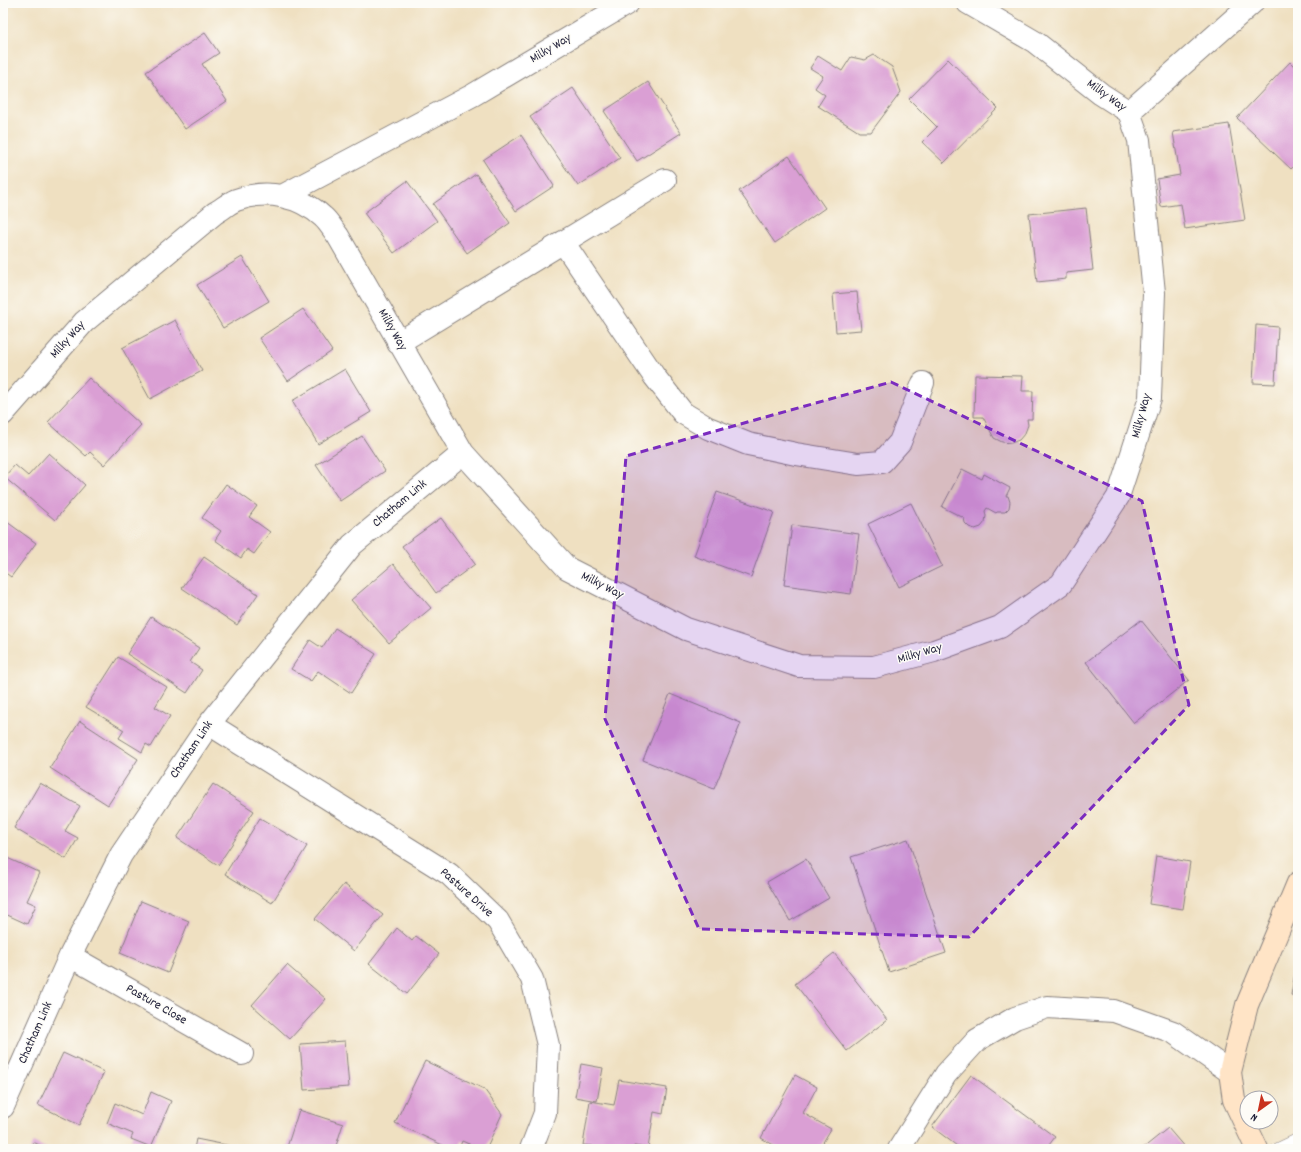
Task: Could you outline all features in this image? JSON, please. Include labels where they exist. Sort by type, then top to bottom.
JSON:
[{"type":"main road","points":[[1257,1149],[1234,1100],[1230,1072],[1247,1005],[1298,883]]},
{"type":"street","name":"Milky Way","points":[[282,196],[473,95],[628,3]]},
{"type":"street","name":"Milky Way","points":[[3,414],[84,322],[215,213],[235,201],[258,195],[282,196],[304,203],[324,217],[338,236],[398,343],[463,453],[567,568],[686,629],[799,666],[874,667],[934,651],[1000,627],[1061,584],[1118,497],[1150,398],[1154,293],[1139,140],[1129,112],[1101,94],[1035,42],[968,3]]},
{"type":"street","points":[[1129,112],[1252,3]]},
{"type":"street","points":[[398,343],[665,180]]},
{"type":"street","points":[[564,242],[654,376],[683,414],[708,428],[748,444],[796,454],[858,464],[882,462],[900,442],[923,383]]},
{"type":"street","name":"Chatham Link","points":[[3,1107],[70,956],[121,855],[209,724],[352,545],[463,453]]},
{"type":"street","name":"Pasture Drive","points":[[209,724],[449,874],[498,921],[532,979],[548,1045],[545,1113],[531,1149]]},
{"type":"street","name":"Pasture Close","points":[[70,956],[242,1054]]},
{"type":"street","points":[[899,1149],[946,1074],[977,1040],[1015,1018],[1047,1007],[1114,1011],[1173,1032],[1230,1072]]},
{"type":"lane","points":[[1277,1149],[1298,1139]]},
{"type":"highlighted area","points":[[891,382],[1142,501],[1189,705],[969,937],[699,929],[605,719],[626,456]]},
{"type":"building","points":[[1297,3],[1298,20],[1295,20]]},
{"type":"building","points":[[205,33],[219,53],[202,64],[227,101],[185,129],[146,72]]},
{"type":"building","points":[[874,55],[892,67],[901,92],[871,132],[859,132],[818,106],[825,95],[815,88],[823,76],[810,68],[818,56],[842,71],[851,57],[865,60]]},
{"type":"building","points":[[948,59],[998,108],[944,163],[922,142],[937,127],[909,99]]},
{"type":"building","points":[[1290,62],[1298,70],[1298,162],[1291,169],[1237,118]]},
{"type":"building","points":[[648,82],[681,133],[637,161],[604,111]]},
{"type":"building","points":[[573,88],[620,158],[578,186],[530,117]]},
{"type":"building","points":[[1229,124],[1245,220],[1185,229],[1181,204],[1161,207],[1157,179],[1180,175],[1173,132]]},
{"type":"building","points":[[521,135],[554,186],[516,211],[483,160]]},
{"type":"building","points":[[789,156],[825,208],[775,243],[739,191]]},
{"type":"building","points":[[476,174],[510,223],[467,253],[433,204]]},
{"type":"building","points":[[407,181],[437,221],[394,253],[364,213]]},
{"type":"building","points":[[1086,208],[1093,270],[1066,273],[1066,279],[1037,282],[1029,214]]},
{"type":"building","points":[[242,257],[269,301],[223,328],[197,285]]},
{"type":"building","points":[[857,292],[861,330],[836,332],[833,294]]},
{"type":"building","points":[[303,309],[332,351],[288,381],[259,338]]},
{"type":"building","points":[[175,320],[202,371],[150,399],[122,348]]},
{"type":"building","points":[[1256,325],[1278,327],[1275,384],[1253,383]]},
{"type":"building","points":[[345,369],[371,412],[318,444],[292,401]]},
{"type":"building","points":[[975,375],[1023,376],[1022,391],[1033,391],[1032,419],[1027,419],[1028,425],[1025,433],[1019,440],[1011,443],[1002,442],[994,438],[983,417],[974,417]]},
{"type":"building","points":[[89,378],[141,425],[104,465],[90,452],[86,456],[48,422]]},
{"type":"building","points":[[362,436],[385,471],[340,501],[316,465]]},
{"type":"building","points":[[49,453],[85,485],[55,520],[4,477],[15,465],[28,476]]},
{"type":"building","points":[[962,469],[982,479],[984,474],[1010,488],[1006,496],[1008,496],[1010,502],[1009,508],[1005,512],[996,513],[987,508],[985,511],[985,522],[981,527],[975,529],[969,527],[965,523],[964,518],[942,507]]},
{"type":"building","points":[[226,484],[257,506],[249,517],[270,532],[254,554],[247,549],[241,558],[215,540],[221,531],[202,518]]},
{"type":"building","points":[[717,492],[774,512],[751,577],[694,556]]},
{"type":"building","points":[[911,503],[942,566],[899,587],[868,524]]},
{"type":"building","points":[[441,518],[475,564],[436,593],[402,546]]},
{"type":"building","points":[[3,519],[36,543],[11,577],[3,571]]},
{"type":"building","points":[[792,525],[859,534],[851,594],[784,585]]},
{"type":"building","points":[[204,557],[258,594],[237,625],[182,588]]},
{"type":"building","points":[[393,564],[431,608],[389,643],[351,600]]},
{"type":"building","points":[[151,617],[199,648],[190,662],[202,670],[187,693],[127,654]]},
{"type":"building","points":[[1141,620],[1189,680],[1134,723],[1086,662]]},
{"type":"building","points":[[335,628],[376,654],[351,693],[318,671],[311,681],[291,669],[310,640],[322,648]]},
{"type":"building","points":[[118,657],[167,687],[155,707],[170,716],[151,747],[146,744],[142,752],[119,738],[124,730],[86,707]]},
{"type":"building","points":[[670,694],[741,723],[714,789],[643,760]]},
{"type":"building","points":[[80,721],[138,759],[108,805],[50,768]]},
{"type":"building","points":[[40,783],[80,806],[65,831],[78,838],[66,859],[14,828]]},
{"type":"building","points":[[213,784],[254,811],[218,865],[177,838]]},
{"type":"building","points":[[260,818],[307,846],[272,903],[225,874]]},
{"type":"building","points":[[908,839],[946,953],[889,972],[851,857]]},
{"type":"building","points":[[3,856],[40,873],[27,901],[36,905],[27,924],[3,913]]},
{"type":"building","points":[[1156,856],[1190,862],[1183,909],[1149,904]]},
{"type":"building","points":[[806,859],[829,898],[790,921],[767,882]]},
{"type":"building","points":[[344,884],[383,915],[354,951],[315,919]]},
{"type":"building","points":[[141,901],[189,921],[168,973],[120,953]]},
{"type":"building","points":[[397,928],[412,941],[416,936],[439,954],[407,994],[369,964]]},
{"type":"building","points":[[834,953],[887,1020],[847,1051],[795,984]]},
{"type":"building","points":[[1298,961],[1298,997],[1291,995]]},
{"type":"building","points":[[287,965],[326,999],[290,1039],[252,1005]]},
{"type":"building","points":[[345,1041],[349,1087],[304,1090],[300,1044]]},
{"type":"building","points":[[63,1053],[104,1072],[79,1125],[38,1105]]},
{"type":"building","points":[[425,1061],[484,1089],[502,1114],[486,1149],[481,1149],[462,1141],[459,1149],[451,1149],[395,1123]]},
{"type":"building","points":[[581,1064],[603,1068],[597,1101],[575,1097]]},
{"type":"building","points":[[795,1075],[817,1087],[803,1113],[831,1129],[819,1149],[781,1149],[761,1138]]},
{"type":"building","points":[[971,1075],[1055,1137],[1046,1149],[961,1149],[932,1127]]},
{"type":"building","points":[[619,1080],[667,1088],[663,1114],[654,1112],[648,1148],[634,1146],[634,1149],[592,1149],[593,1146],[583,1145],[590,1101],[614,1105]]},
{"type":"building","points":[[151,1092],[171,1101],[151,1147],[131,1139],[133,1134],[107,1123],[115,1103],[142,1115]]},
{"type":"building","points":[[299,1110],[343,1124],[335,1149],[292,1149],[287,1147]]},
{"type":"building","points":[[1168,1128],[1186,1149],[1142,1149]]},
{"type":"building","points":[[196,1139],[231,1146],[230,1149],[194,1149]]},
{"type":"building","points":[[33,1142],[48,1149],[30,1149]]}]
